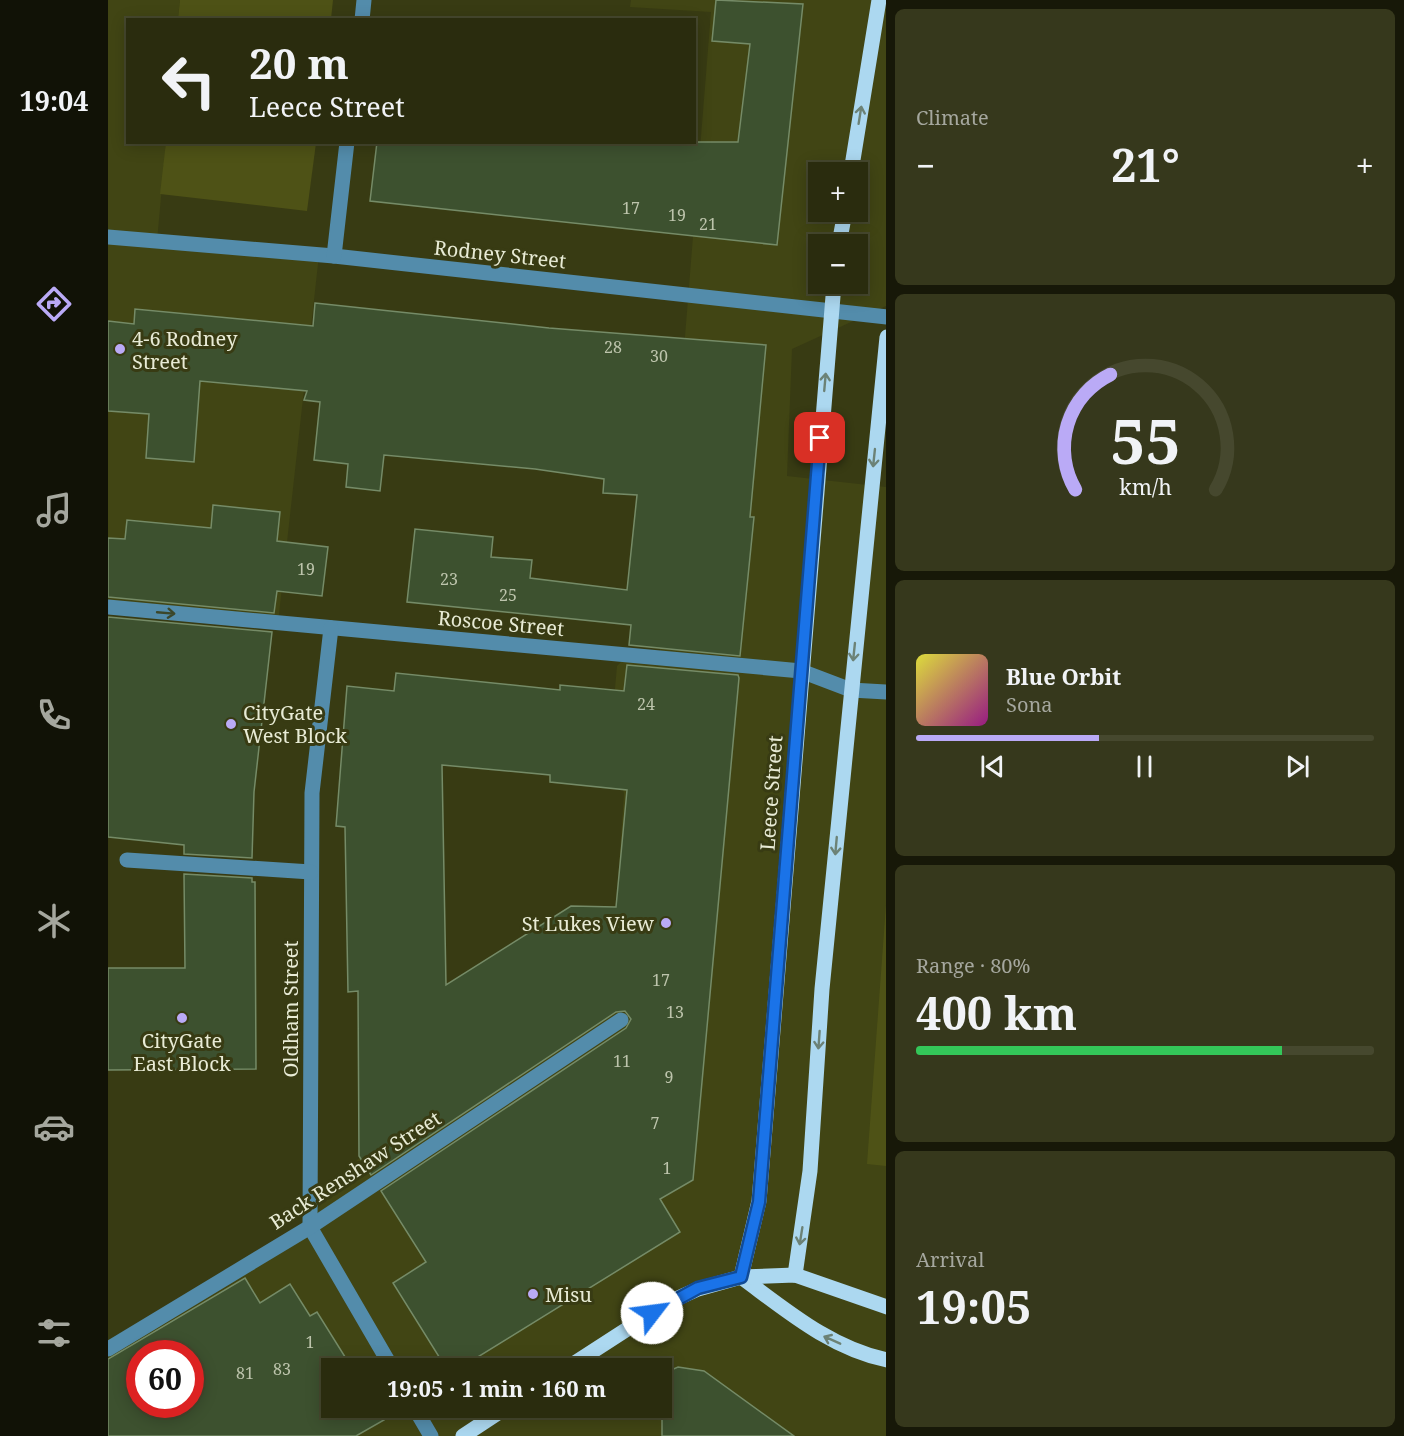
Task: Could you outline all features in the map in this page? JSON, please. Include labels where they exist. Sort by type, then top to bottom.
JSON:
[{"type":"main road","points":[[853,162],[879,0]]},
{"type":"main road","name":"Leece Street","points":[[741,1277],[761,1184],[833,294]]},
{"type":"main road","points":[[795,1275],[810,1171],[822,988],[886,337]]},
{"type":"main road","points":[[582,1358],[669,1302],[698,1288],[741,1277],[795,1275],[886,1307]]},
{"type":"main road","points":[[741,1277],[822,1335],[868,1356],[886,1360]]},
{"type":"main road","points":[[462,1436],[490,1418]]},
{"type":"street","points":[[362,18],[364,0]]},
{"type":"street","points":[[334,256],[348,144]]},
{"type":"street","name":"Rodney Street","points":[[108,237],[334,256],[886,317]]},
{"type":"street","name":"Roscoe Street","points":[[108,607],[801,671],[850,690],[886,692]]},
{"type":"street","name":"Oldham Street","points":[[310,1227],[312,793],[331,628]]},
{"type":"street","points":[[127,860],[311,872]]},
{"type":"street","name":"Back Renshaw Street","points":[[108,1349],[310,1227],[621,1020]]},
{"type":"street","points":[[310,1227],[386,1358]]},
{"type":"street","points":[[420,1418],[431,1436]]},
{"type":"shaded area","points":[[108,0],[180,0],[178,18],[126,18],[126,144],[166,144],[157,241],[319,255],[278,623],[108,607]]},
{"type":"shaded area","points":[[180,0],[333,0],[331,18],[178,18]]},
{"type":"shaded area","points":[[631,0],[886,0],[886,306],[792,349],[787,476],[886,487],[886,1436],[108,1436],[108,1354],[126,1343],[126,1418],[204,1418],[204,1340],[131,1340],[289,1243],[357,1160],[610,996],[624,794],[611,733],[617,666],[626,657],[659,661],[711,12],[630,7]]},
{"type":"shaded area","points":[[166,144],[316,144],[307,211],[160,194]]},
{"type":"shaded area","points":[[886,905],[886,1166],[867,1164]]},
{"type":"building","points":[[716,0],[803,4],[777,245],[370,201],[377,144],[738,142],[750,44],[712,41]]},
{"type":"building","points":[[315,303],[549,328],[766,345],[750,517],[754,517],[740,656],[629,645],[631,625],[407,602],[415,529],[493,537],[491,557],[532,560],[530,578],[627,590],[637,495],[603,493],[604,479],[535,469],[384,455],[380,491],[346,487],[348,464],[314,460],[320,402],[304,400],[307,391],[200,381],[194,462],[146,458],[149,414],[108,411],[108,321],[134,324],[135,309],[313,326]]},
{"type":"building","points":[[213,505],[280,512],[277,541],[328,547],[322,596],[277,591],[274,613],[108,597],[108,538],[125,539],[127,520],[211,528]]},
{"type":"building","name":"CityGate West Block","points":[[108,617],[272,632],[254,792],[252,858],[184,854],[184,845],[108,837]]},
{"type":"building","points":[[627,665],[738,675],[739,678],[693,1180],[660,1199],[680,1232],[476,1358],[440,1358],[393,1283],[426,1262],[381,1191],[626,1028],[631,1019],[625,1011],[616,1012],[371,1175],[359,1156],[358,991],[348,992],[345,827],[336,826],[347,686],[394,691],[396,673],[560,690],[560,685],[624,691]],"holes":[[[442,765],[550,775],[550,782],[627,790],[616,907],[571,906],[446,985]]]},
{"type":"building","name":"CityGate East Block","points":[[184,874],[252,878],[252,882],[255,882],[256,1069],[108,1070],[108,968],[185,968]]},
{"type":"building","points":[[245,1278],[260,1303],[290,1284],[310,1316],[317,1312],[346,1358],[321,1358],[321,1418],[383,1418],[384,1420],[356,1436],[108,1436],[108,1359],[126,1348],[126,1418],[204,1418],[204,1340],[140,1340]]},
{"type":"building","points":[[678,1367],[704,1371],[794,1436],[662,1436],[662,1418],[672,1418],[672,1370]]},
{"type":"place","name":"4-6 Rodney Street","points":[[120,349]]},
{"type":"place","name":"CityGate West Block","points":[[231,724]]},
{"type":"place","name":"St Lukes View","points":[[666,923]]},
{"type":"place","name":"CityGate East Block","points":[[182,1018]]},
{"type":"place","name":"Misu","points":[[533,1294]]},
{"type":"route","points":[[652,1313],[698,1288],[741,1277],[759,1202],[820,438]]}]
